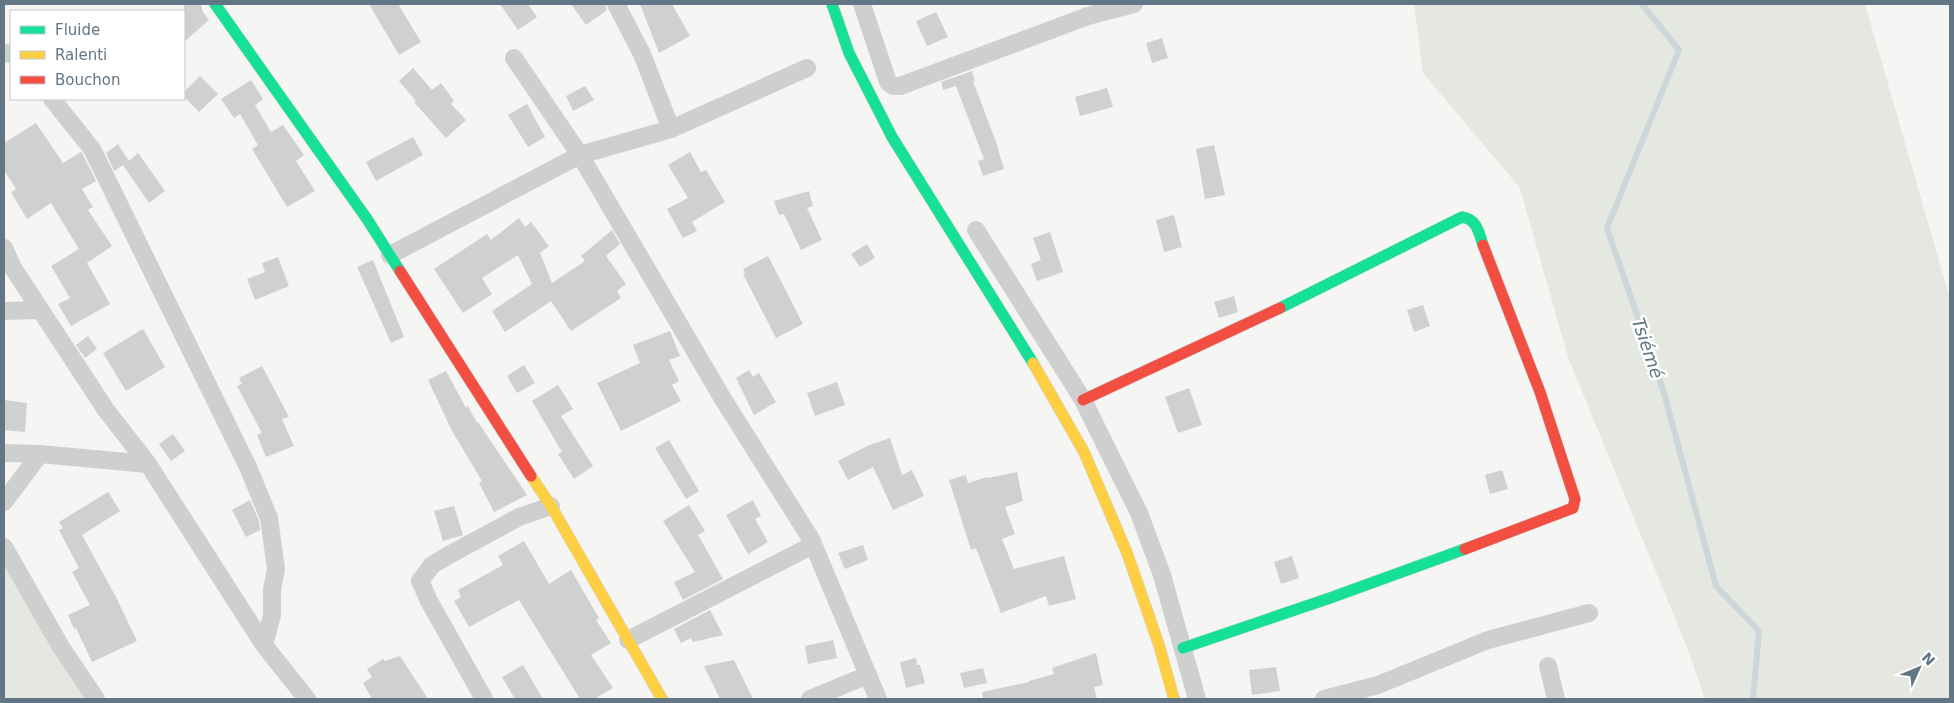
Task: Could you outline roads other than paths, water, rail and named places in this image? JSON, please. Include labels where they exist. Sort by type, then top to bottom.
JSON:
[{"type":"street","points":[[215,4],[367,219],[483,403],[551,506],[662,699]]},
{"type":"street","points":[[616,4],[642,54],[672,129]]},
{"type":"street","points":[[832,4],[849,53],[892,137],[1030,358],[1084,452],[1128,553],[1159,645],[1174,699]]},
{"type":"street","points":[[862,4],[888,82],[893,86],[900,86],[1079,19],[1122,5]]},
{"type":"street","points":[[514,58],[580,155],[724,399],[813,545],[878,699]]},
{"type":"street","points":[[390,255],[580,155],[672,129],[808,68]]},
{"type":"street","points":[[53,100],[92,149],[228,424],[269,518],[276,569],[272,589],[272,615],[264,645]]},
{"type":"street","points":[[1083,400],[1271,312],[1462,217],[1468,218],[1475,223],[1540,392],[1575,499],[1573,508],[1451,556],[1183,648]]},
{"type":"street","points":[[976,230],[1083,400],[1140,514],[1162,575],[1197,699]]},
{"type":"street","points":[[4,248],[13,268],[106,410],[148,464],[264,645],[307,699]]},
{"type":"street","points":[[4,311],[40,310]]},
{"type":"street","points":[[4,453],[40,454],[148,464]]},
{"type":"street","points":[[4,502],[40,454]]},
{"type":"street","points":[[484,699],[429,601],[420,581],[432,565],[449,555],[520,517],[551,506]]},
{"type":"street","points":[[628,640],[813,545]]},
{"type":"street","points":[[4,547],[61,647],[96,699]]},
{"type":"street","points":[[1324,699],[1378,685],[1488,640],[1589,614]]},
{"type":"street","points":[[1548,666],[1556,699]]},
{"type":"street","points":[[810,699],[868,675]]},
{"type":"waterway","name":"Tsiémé","points":[[1642,4],[1679,50],[1607,228],[1664,393],[1716,586],[1759,631],[1753,699]]}]
